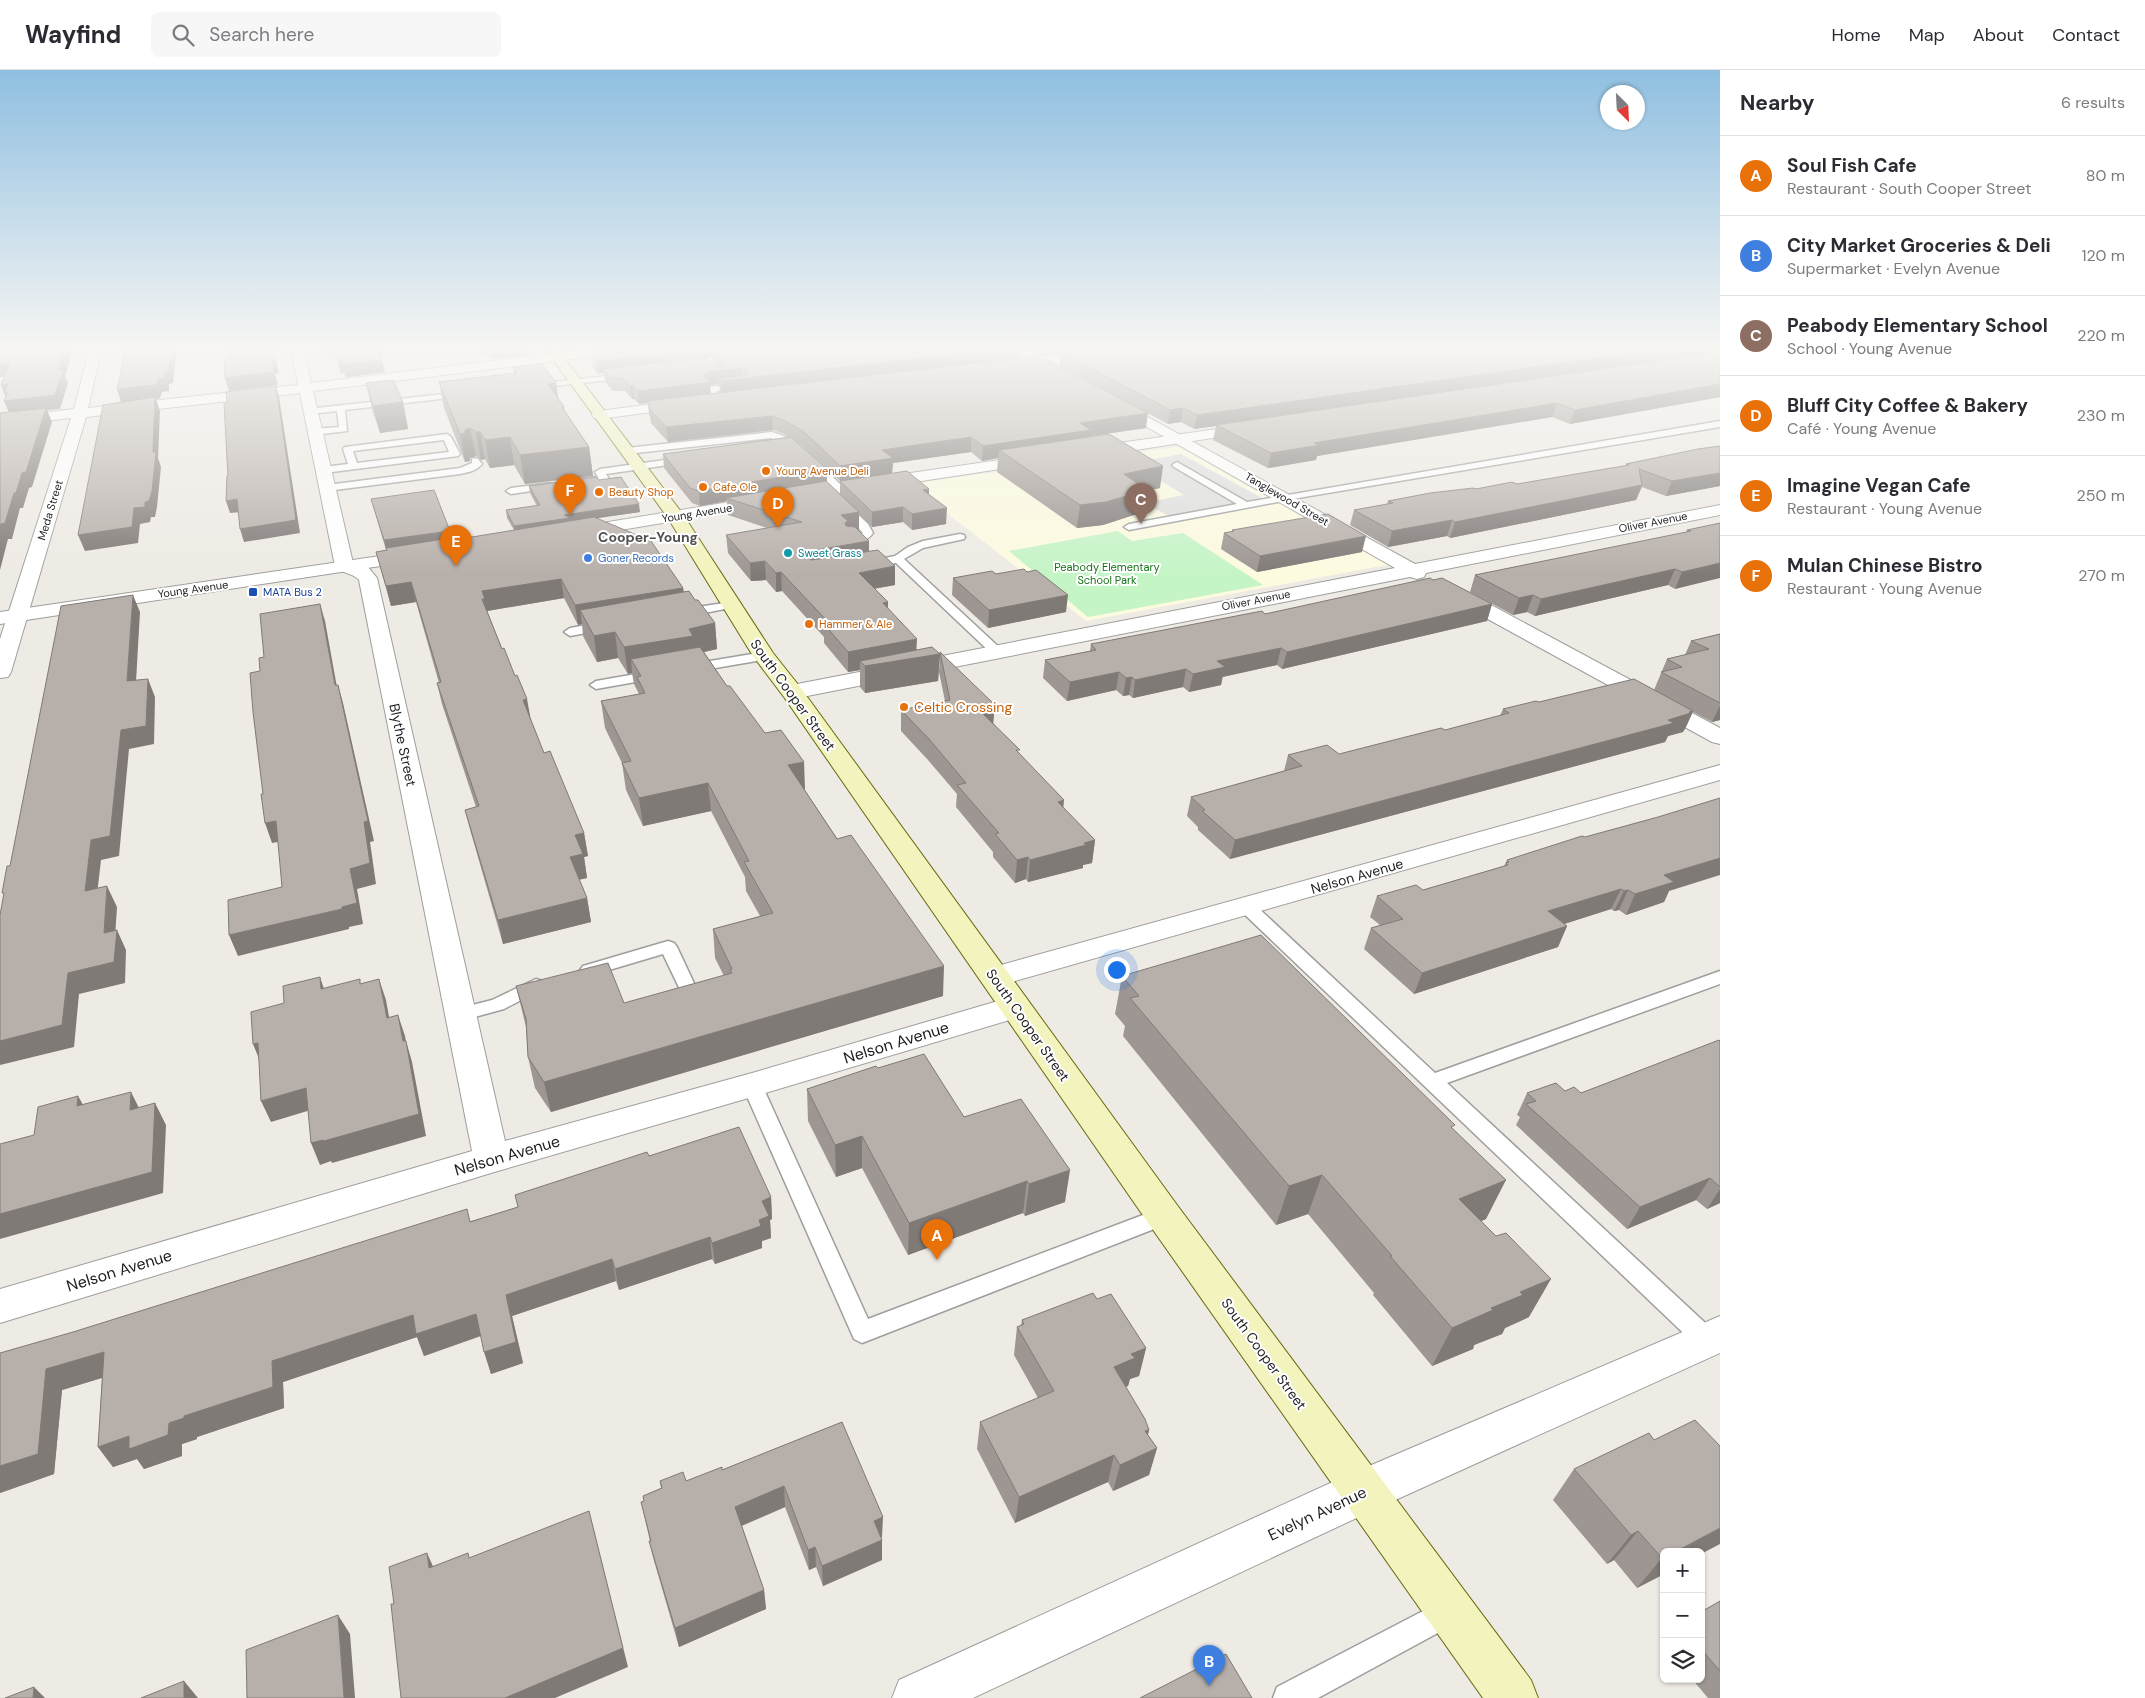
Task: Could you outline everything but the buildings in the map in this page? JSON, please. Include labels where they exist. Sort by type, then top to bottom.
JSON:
[{"type":"main road","name":"South Cooper Street","points":[[605,423],[676,517],[764,656],[792,692],[1164,1216],[1513,1698]]},
{"type":"street","name":"Meda Street","points":[[0,672],[9,616],[77,423]]},
{"type":"street","points":[[312,423],[344,566]]},
{"type":"street","name":"Tanglewood Street","points":[[1151,423],[1411,570],[1720,737]]},
{"type":"street","points":[[1072,454],[1269,426]]},
{"type":"street","name":"Young Avenue","points":[[559,535],[833,490],[1053,457]]},
{"type":"street","name":"Oliver Avenue","points":[[792,692],[1720,510]]},
{"type":"street","name":"Young Avenue","points":[[9,616],[432,554]]},
{"type":"street","name":"Blythe Street","points":[[344,566],[361,571],[368,578],[491,1159]]},
{"type":"street","name":"Nelson Avenue","points":[[994,977],[1720,772]]},
{"type":"street","name":"Nelson Avenue","points":[[0,1306],[491,1159],[752,1085],[1015,1007]]},
{"type":"street","name":"Evelyn Avenue","points":[[917,1698],[1364,1492],[1714,1337]]},
{"type":"lane","points":[[316,423],[344,429],[343,423]]},
{"type":"lane","points":[[1129,527],[1285,498],[1720,424]]},
{"type":"lane","points":[[626,451],[772,435],[779,437],[793,446],[864,526],[868,533],[865,537],[852,541]]},
{"type":"lane","points":[[353,466],[348,449],[447,437],[455,454]]},
{"type":"lane","points":[[774,449],[793,446]]},
{"type":"lane","points":[[455,454],[472,455],[477,464],[470,469],[460,471],[325,479],[353,466],[455,454]]},
{"type":"lane","points":[[511,491],[604,479],[600,472],[696,459]]},
{"type":"lane","points":[[1177,465],[1246,505]]},
{"type":"lane","points":[[860,566],[898,559],[912,548],[924,543],[960,537]]},
{"type":"lane","points":[[898,559],[997,652]]},
{"type":"lane","points":[[674,614],[731,605]]},
{"type":"lane","points":[[570,632],[617,624]]},
{"type":"lane","points":[[596,685],[764,656]]},
{"type":"lane","points":[[1247,907],[1433,1081],[1714,1337]]},
{"type":"lane","points":[[573,974],[668,947],[691,996]]},
{"type":"lane","points":[[1433,1081],[1720,977]]},
{"type":"lane","points":[[460,1014],[498,1005],[535,985],[554,980]]},
{"type":"lane","points":[[752,1085],[862,1332],[1164,1216]]},
{"type":"lane","points":[[1288,1698],[1450,1611]]},
{"type":"shaded area","points":[[1185,446],[1392,564],[1086,621],[909,484]]},
{"type":"shaded area","points":[[1181,454],[1262,498],[1169,516],[1144,503],[1184,495],[1132,463]]},
{"type":"green space","name":"Peabody Elementary School Park","points":[[1118,531],[1132,541],[1183,533],[1263,585],[1088,617],[1009,551]]},
{"type":"place","name":"Young Avenue Deli","points":[[766,471]]},
{"type":"place","name":"Cafe Ole","points":[[703,487]]},
{"type":"place","name":"Beauty Shop","points":[[599,492]]},
{"type":"place","name":"Mulan Chinese Bistro","points":[[570,515]]},
{"type":"place","name":"Peabody Elementary School","points":[[1141,524]]},
{"type":"place","name":"Bluff City Coffee & Bakery","points":[[778,528]]},
{"type":"place","name":"Sweet Grass","points":[[788,553]]},
{"type":"place","name":"Goner Records","points":[[588,558]]},
{"type":"place","name":"Imagine Vegan Cafe","points":[[456,566]]},
{"type":"place","name":"MATA Bus 2","points":[[253,592]]},
{"type":"place","name":"Hammer & Ale","points":[[809,624]]},
{"type":"place","name":"Celtic Crossing","points":[[904,707]]},
{"type":"place","name":"Soul Fish Cafe","points":[[937,1260]]},
{"type":"place","name":"City Market Groceries & Deli","points":[[1209,1686]]},
{"type":"district","name":"Cooper-Young","points":[[648,537]]}]
